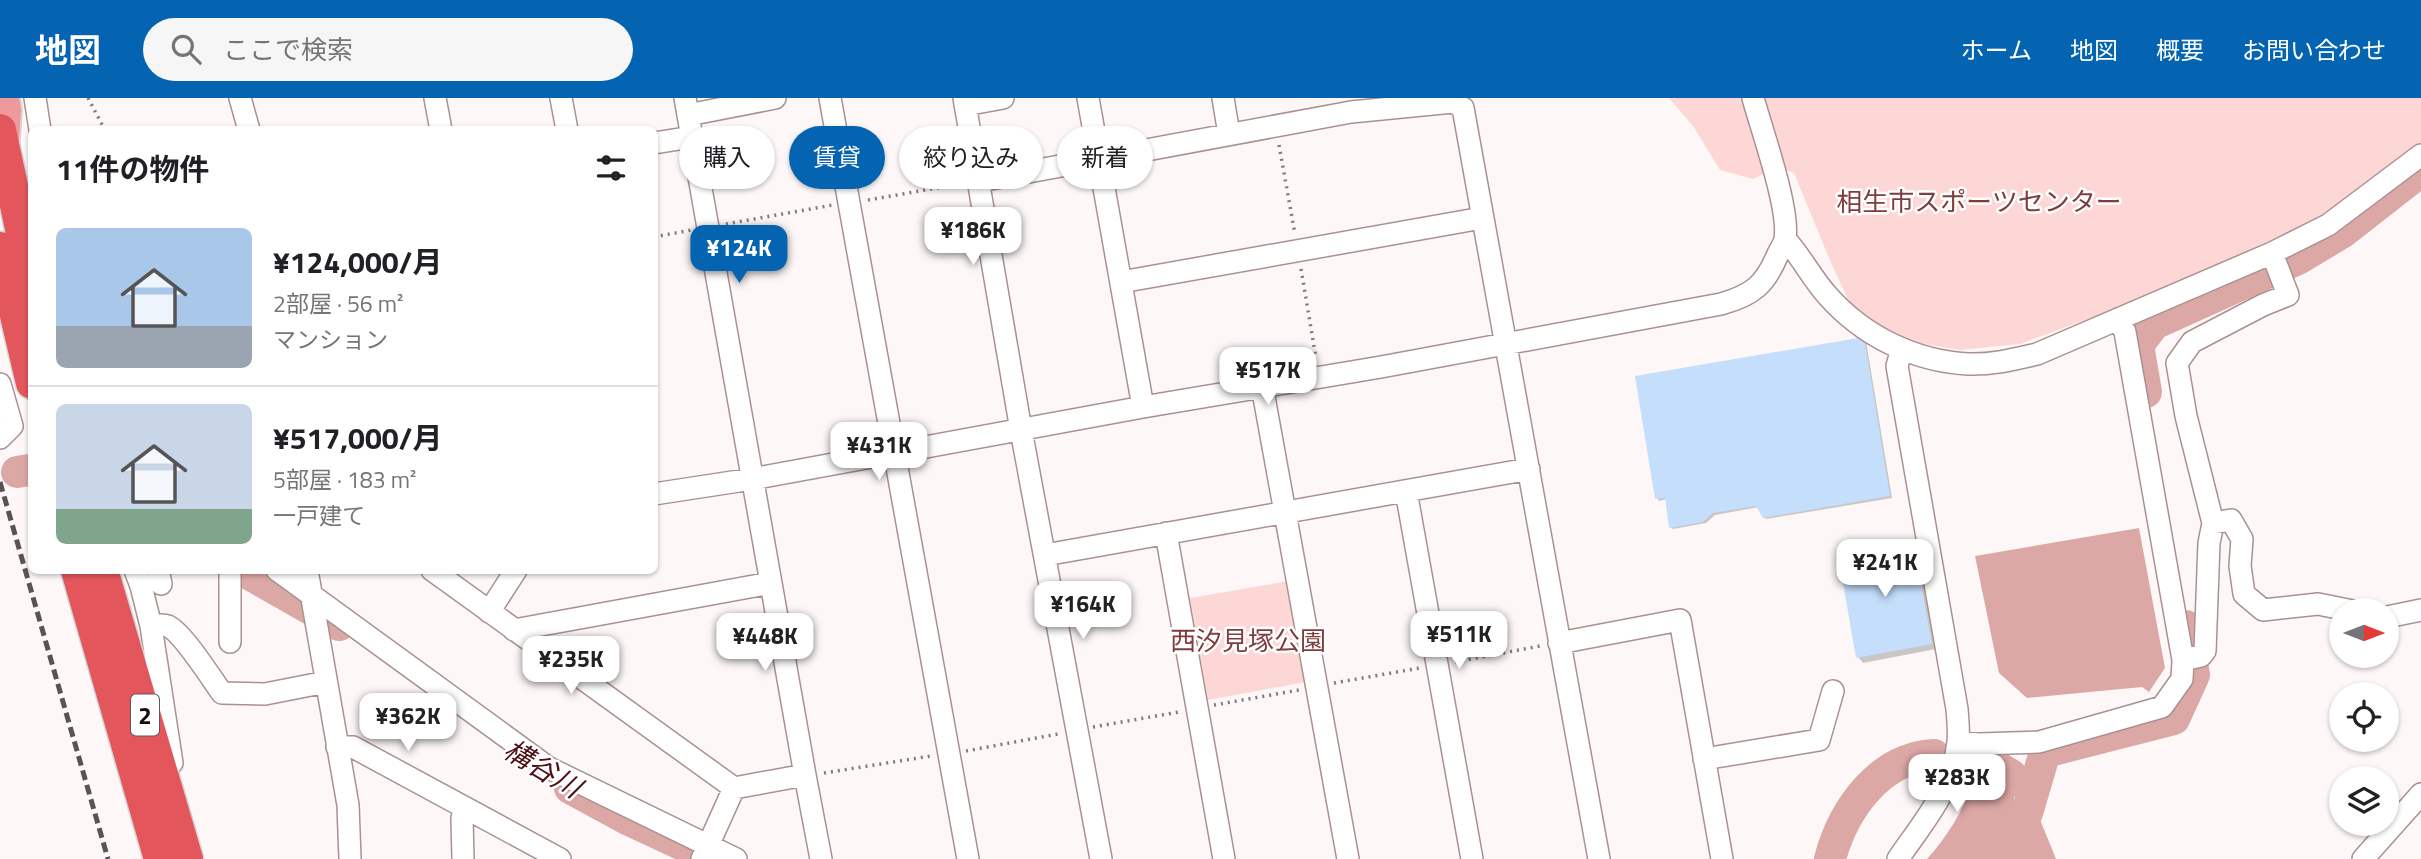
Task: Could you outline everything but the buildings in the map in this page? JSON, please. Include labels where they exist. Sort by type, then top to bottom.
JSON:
[{"type":"highway","points":[[2,141],[28,261]]},
{"type":"highway","points":[[0,248],[28,366]]},
{"type":"highway","name":"2","points":[[78,574],[160,859]]},
{"type":"highway","name":"2","points":[[103,574],[187,859]]},
{"type":"main road","points":[[2,141],[8,110],[6,98]]},
{"type":"street","points":[[35,98],[39,126]]},
{"type":"street","points":[[240,98],[248,126]]},
{"type":"street","points":[[435,98],[440,126]]},
{"type":"street","points":[[561,98],[565,126]]},
{"type":"street","points":[[690,126],[686,106],[775,98]]},
{"type":"street","points":[[830,98],[968,859]]},
{"type":"street","points":[[970,126],[965,102],[1003,98]]},
{"type":"street","points":[[1088,98],[1093,126]]},
{"type":"street","points":[[1223,98],[1229,134]]},
{"type":"street","points":[[658,493],[752,479],[1721,304],[1742,298],[1762,283],[1775,262],[1784,239],[1783,210],[1753,98]]},
{"type":"street","points":[[1153,148],[1229,134],[1350,105],[1453,102],[1463,108],[1599,859]]},
{"type":"street","points":[[658,143],[679,139]]},
{"type":"street","points":[[1784,239],[1797,252],[1825,294],[1869,333],[1928,358],[1970,364],[2003,362],[2038,354],[2118,319],[2275,263],[2421,155]]},
{"type":"street","points":[[701,189],[821,859]]},
{"type":"street","points":[[981,189],[1021,430],[1101,859]]},
{"type":"street","points":[[1104,189],[1143,407]]},
{"type":"street","points":[[1121,282],[1482,218]]},
{"type":"street","points":[[2191,658],[2205,651],[2209,543],[2213,523],[2186,416],[2177,363],[2192,342],[2288,295],[2275,263]]},
{"type":"street","points":[[1958,742],[1979,744],[2039,741],[2162,707],[2182,679],[2191,658],[2125,332],[2118,319]]},
{"type":"street","points":[[1898,859],[1939,803],[1950,776],[1958,742],[1957,709],[1897,366],[1902,349]]},
{"type":"street","points":[[0,384],[12,426],[0,438]]},
{"type":"street","points":[[1262,386],[1348,859]]},
{"type":"street","points":[[1045,555],[1529,469]]},
{"type":"street","points":[[1406,491],[1472,859]]},
{"type":"street","points":[[2213,523],[2231,520],[2242,539],[2240,566],[2244,594],[2263,610],[2318,604],[2329,606]]},
{"type":"street","points":[[1166,533],[1224,859]]},
{"type":"street","points":[[136,574],[151,626],[176,790],[176,821]]},
{"type":"street","points":[[230,574],[230,642]]},
{"type":"street","points":[[280,574],[314,606],[549,768],[706,852],[736,859]]},
{"type":"street","points":[[308,574],[348,805],[350,859]]},
{"type":"street","points":[[437,574],[734,788],[805,775]]},
{"type":"street","points":[[489,612],[513,574]]},
{"type":"street","points":[[514,630],[771,583]]},
{"type":"street","points":[[2399,615],[2421,610]]},
{"type":"street","points":[[1559,643],[1680,620],[1722,859]]},
{"type":"street","points":[[151,626],[170,627],[192,651],[222,693],[265,694],[327,682]]},
{"type":"street","points":[[1704,759],[1819,740],[1833,691]]},
{"type":"street","points":[[337,747],[353,747],[560,859]]},
{"type":"street","points":[[706,852],[734,788]]},
{"type":"street","points":[[2363,859],[2421,794]]},
{"type":"street","points":[[463,859],[461,818],[466,809]]},
{"type":"path","points":[[88,98],[103,126]]},
{"type":"path","points":[[658,236],[932,189]]},
{"type":"green space","name":"相生市スポーツセンター","points":[[1669,98],[2421,98],[2421,143],[2333,210],[2167,290],[2020,344],[1960,350],[1899,340],[1856,316],[1794,173],[1778,167],[1753,179],[1720,170],[1693,126]]},
{"type":"green space","name":"西汐見塚公園","points":[[1289,581],[1306,682],[1208,700],[1190,598]]},
{"type":"shaded area","points":[[2139,528],[2165,668],[2149,692],[2142,687],[2027,698],[1999,673],[1975,556]]},
{"type":"shaded area","points":[[1974,784],[2014,795],[2015,807],[2039,817],[2056,859],[1927,859],[1954,823]]},
{"type":"waterway","points":[[2146,392],[2138,345],[2154,324],[2298,259],[2343,232],[2421,171]]},
{"type":"waterway","name":"構谷川","points":[[17,472],[28,470]]},
{"type":"waterway","name":"構谷川","points":[[249,574],[339,625]]},
{"type":"waterway","points":[[2027,813],[2045,752],[2174,719],[2194,675],[2186,626]]},
{"type":"waterway","name":"構谷川","points":[[1830,859],[1844,822],[1866,790],[1880,776],[1896,766],[1914,758],[1934,755]]},
{"type":"waterway","name":"構谷川","points":[[1979,756],[2011,775],[1999,791]]},
{"type":"waterway","name":"構谷川","points":[[570,788],[627,819],[711,858]]},
{"type":"tunnel","points":[[0,186],[28,183]]},
{"type":"railway","points":[[0,482],[108,859]]}]
